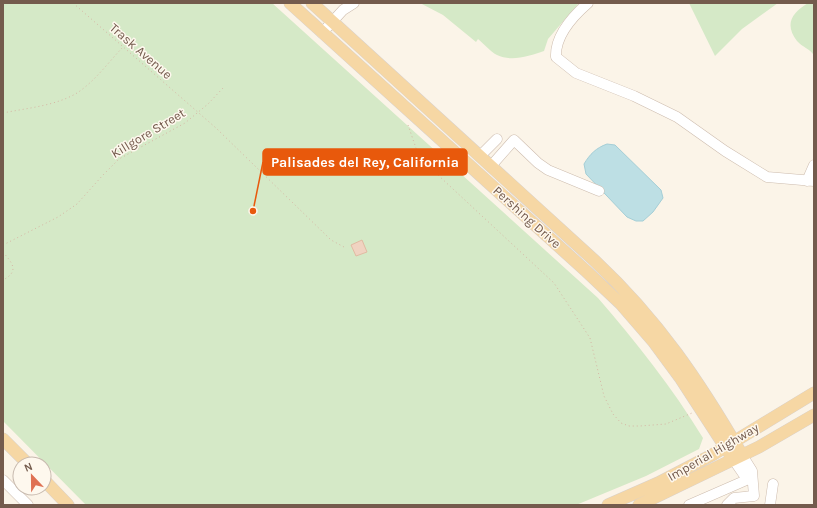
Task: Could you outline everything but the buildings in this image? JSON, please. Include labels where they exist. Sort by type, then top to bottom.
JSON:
[{"type":"main road","name":"Pershing Drive","points":[[290,3],[604,288],[653,341],[681,379],[700,409],[730,445]]},
{"type":"main road","name":"Pershing Drive","points":[[312,3],[614,278],[647,314],[691,372],[738,457]]},
{"type":"main road","name":"Imperial Highway","points":[[608,505],[658,483],[730,445],[814,393]]},
{"type":"main road","name":"Imperial Highway","points":[[639,505],[738,457],[814,415]]},
{"type":"main road","points":[[3,439],[20,456]]},
{"type":"main road","points":[[52,488],[68,505]]},
{"type":"lane","points":[[322,33],[343,10],[354,3]]},
{"type":"lane","points":[[588,3],[573,19],[556,46],[556,57],[576,73],[634,96],[677,117],[725,151],[767,177],[810,181],[814,165]]},
{"type":"lane","points":[[480,156],[497,139]]},
{"type":"lane","points":[[491,166],[514,140],[538,163],[548,170],[599,190]]},
{"type":"lane","points":[[727,505],[734,498],[752,500],[754,484],[751,478],[752,471],[738,457]]},
{"type":"lane","points":[[689,505],[751,478]]},
{"type":"lane","points":[[3,480],[28,505]]},
{"type":"lane","points":[[770,505],[773,484]]},
{"type":"path","name":"Trask Avenue","points":[[73,3],[122,48],[216,128],[331,240],[344,247]]},
{"type":"path","points":[[3,113],[54,102],[76,93],[85,87],[122,48]]},
{"type":"path","name":"Killgore Street","points":[[3,244],[68,211],[77,204],[119,159],[184,123],[198,113],[223,88]]},
{"type":"path","points":[[408,125],[417,151],[424,162],[554,283],[590,338],[604,396],[621,423],[629,426],[666,424],[700,409]]},
{"type":"path","points":[[3,252],[13,264],[13,271],[10,276],[3,280]]},
{"type":"green space","points":[[3,3],[272,3],[598,298],[653,365],[703,438],[699,449],[646,476],[576,505],[86,505],[52,471],[52,456],[38,456],[3,421]]},
{"type":"green space","points":[[420,3],[579,3],[548,39],[544,51],[527,56],[508,58],[497,55],[478,39],[476,42],[443,15]]},
{"type":"green space","points":[[689,3],[778,3],[742,29],[715,56]]},
{"type":"green space","points":[[808,3],[814,3],[814,56],[797,41],[791,29],[794,15]]},
{"type":"water","points":[[607,144],[615,145],[661,190],[663,198],[653,212],[643,221],[636,221],[627,217],[586,174],[584,164],[586,160],[596,149]]},
{"type":"place","name":"Palisades del Rey, California","points":[[253,211]]}]
